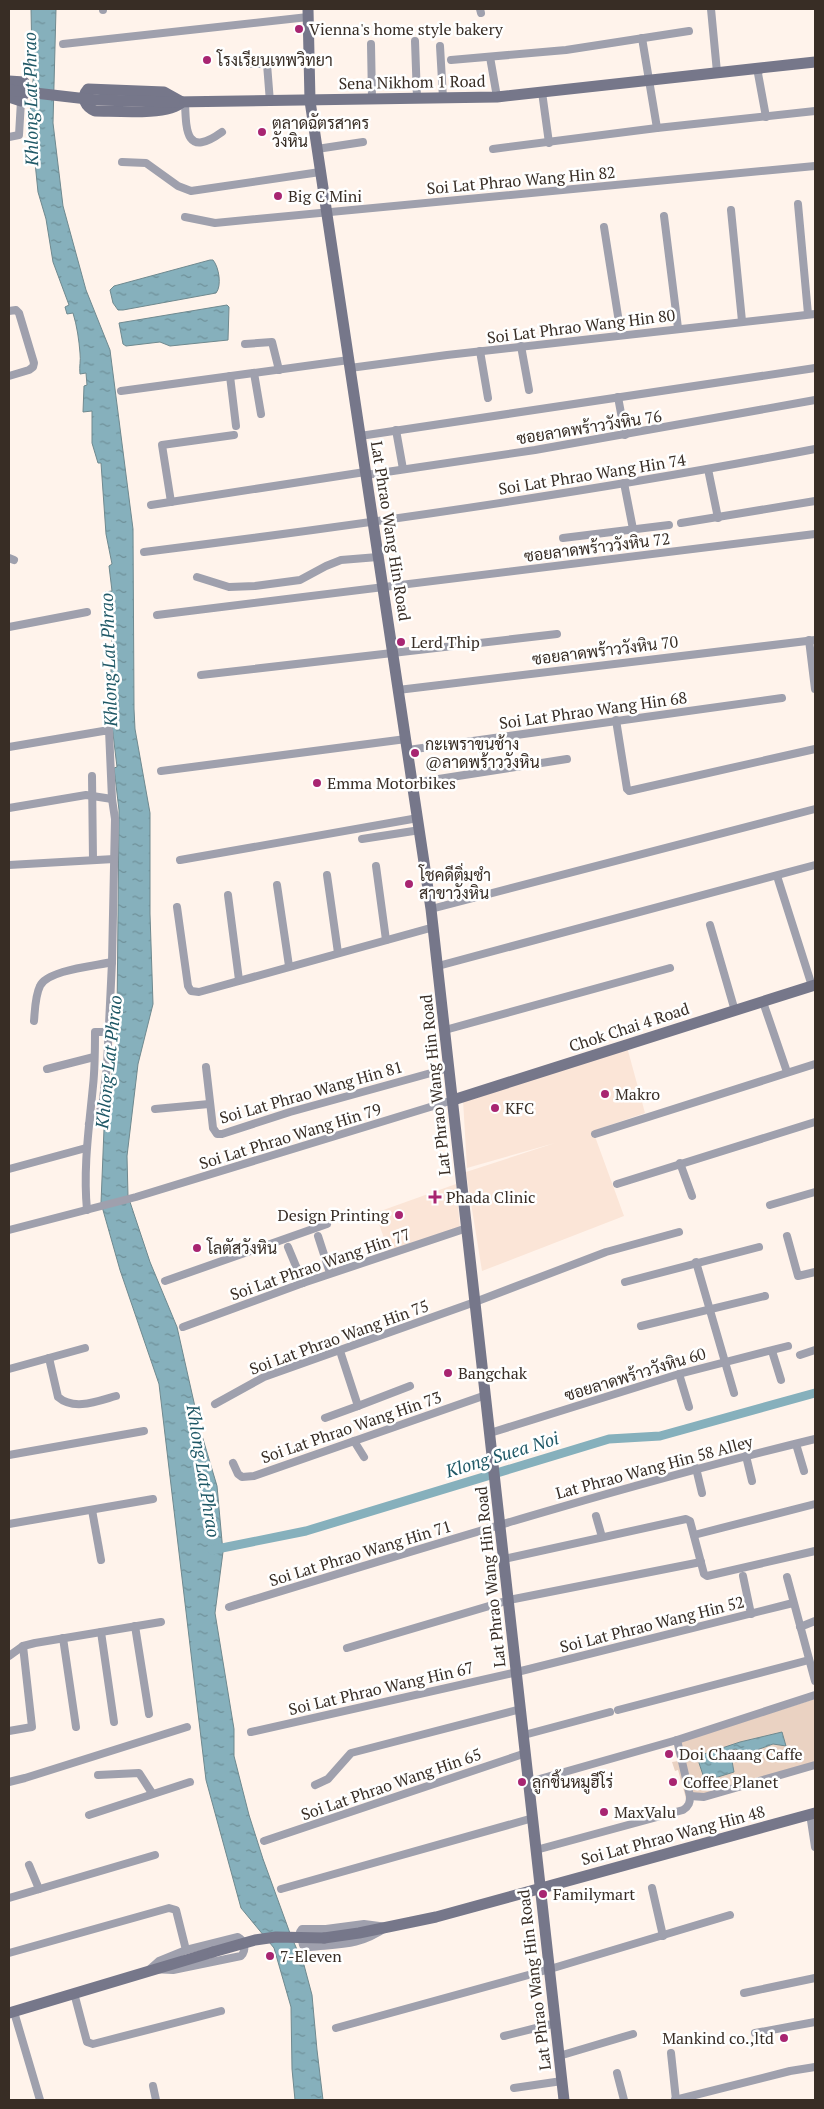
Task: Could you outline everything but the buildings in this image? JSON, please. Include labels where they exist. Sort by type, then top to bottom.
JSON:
[{"type":"street","points":[[711,9],[717,72]]},
{"type":"street","points":[[63,44],[308,13]]},
{"type":"street","name":"Lat Phrao Wang Hin Road","points":[[308,13],[310,101],[432,909],[564,2100]]},
{"type":"street","points":[[451,60],[566,50],[689,31]]},
{"type":"street","points":[[642,38],[657,128]]},
{"type":"street","points":[[415,41],[417,98]]},
{"type":"street","points":[[371,44],[372,100]]},
{"type":"street","points":[[440,46],[443,98]]},
{"type":"street","points":[[490,57],[497,97]]},
{"type":"street","name":"Sena Nikhom 1 Road","points":[[9,90],[96,100],[181,102],[497,97],[815,62]]},
{"type":"street","points":[[251,64],[267,64],[270,102]]},
{"type":"street","points":[[757,68],[766,117]]},
{"type":"street","points":[[9,81],[26,84],[21,101],[18,135],[9,137]]},
{"type":"street","points":[[181,102],[178,106],[165,110],[95,111],[88,108],[84,102],[85,93],[88,89],[164,92],[181,102],[190,140],[198,143],[213,139],[222,132]]},
{"type":"street","points":[[542,92],[549,143]]},
{"type":"street","points":[[9,96],[21,101]]},
{"type":"street","points":[[493,149],[657,128],[815,111]]},
{"type":"street","points":[[317,149],[363,142]]},
{"type":"street","points":[[122,162],[146,164],[178,186],[191,191],[320,172]]},
{"type":"street","name":"Soi Lat Phrao Wang Hin 82","points":[[185,217],[215,224],[815,166]]},
{"type":"street","points":[[798,204],[812,314]]},
{"type":"street","points":[[730,210],[742,321]]},
{"type":"street","points":[[664,216],[678,328]]},
{"type":"street","points":[[604,227],[622,335]]},
{"type":"street","points":[[9,311],[16,310],[19,313],[34,363],[30,370],[9,376]]},
{"type":"street","name":"Soi Lat Phrao Wang Hin 80","points":[[121,391],[278,370],[480,351],[812,314]]},
{"type":"street","points":[[245,344],[272,342],[278,370]]},
{"type":"street","points":[[521,346],[529,390]]},
{"type":"street","points":[[480,351],[488,398]]},
{"type":"street","name":"ซอยลาดพร้าววังหิน 76","points":[[360,436],[815,368]]},
{"type":"street","points":[[254,373],[261,414]]},
{"type":"street","points":[[230,376],[236,426]]},
{"type":"street","points":[[618,396],[625,435]]},
{"type":"street","name":"ซอยลาดพร้าววังหิน 76","points":[[151,505],[534,450],[815,400]]},
{"type":"street","points":[[396,430],[403,469]]},
{"type":"street","points":[[170,502],[162,445],[234,435]]},
{"type":"street","name":"Soi Lat Phrao Wang Hin 74","points":[[144,552],[373,523],[708,469],[815,449]]},
{"type":"street","points":[[708,469],[718,518]]},
{"type":"street","points":[[624,483],[633,529]]},
{"type":"street","points":[[681,523],[815,501]]},
{"type":"street","points":[[563,538],[669,525]]},
{"type":"street","name":"ซอยลาดพร้าววังหิน 72","points":[[157,616],[815,534]]},
{"type":"street","points":[[197,578],[230,587],[255,586],[300,580],[341,560],[378,557]]},
{"type":"street","points":[[9,627],[87,612]]},
{"type":"street","points":[[201,675],[557,634]]},
{"type":"street","points":[[812,640],[815,689]]},
{"type":"street","name":"ซอยลาดพร้าววังหิน 70","points":[[398,690],[812,640]]},
{"type":"street","name":"Soi Lat Phrao Wang Hin 68","points":[[161,771],[616,720],[782,698]]},
{"type":"street","points":[[616,720],[627,789],[629,791],[815,749]]},
{"type":"street","points":[[9,747],[109,730],[112,799],[115,819],[109,1032],[102,1108],[89,1124]]},
{"type":"street","points":[[413,784],[567,759]]},
{"type":"street","points":[[92,776],[93,860]]},
{"type":"street","points":[[9,808],[92,795],[112,799]]},
{"type":"street","points":[[432,909],[815,809]]},
{"type":"street","points":[[362,839],[419,824]]},
{"type":"street","points":[[180,860],[419,824]]},
{"type":"street","points":[[9,865],[114,859]]},
{"type":"street","points":[[438,966],[815,865]]},
{"type":"street","points":[[376,866],[386,940]]},
{"type":"street","points":[[327,875],[338,953]]},
{"type":"street","points":[[778,876],[814,986]]},
{"type":"street","points":[[276,884],[289,966]]},
{"type":"street","points":[[228,895],[239,980]]},
{"type":"street","points":[[177,908],[188,986],[191,991],[199,992],[434,927]]},
{"type":"street","points":[[710,925],[735,1011]]},
{"type":"street","points":[[34,1021],[37,994],[40,985],[46,979],[57,974],[112,962]]},
{"type":"street","points":[[445,1030],[670,968]]},
{"type":"street","name":"Chok Chai 4 Road","points":[[453,1100],[814,986]]},
{"type":"street","points":[[763,1002],[787,1072]]},
{"type":"street","points":[[87,1210],[85,1184],[86,1148],[95,1032],[109,1032]]},
{"type":"street","points":[[47,1069],[94,1057]]},
{"type":"street","points":[[595,1134],[815,1064]]},
{"type":"street","name":"Soi Lat Phrao Wang Hin 81","points":[[206,1067],[212,1128],[217,1134],[449,1068]]},
{"type":"street","name":"Soi Lat Phrao Wang Hin 79","points":[[9,1230],[136,1197],[453,1100]]},
{"type":"street","points":[[155,1109],[209,1104]]},
{"type":"street","points":[[617,1184],[815,1122]]},
{"type":"street","points":[[9,1169],[86,1148]]},
{"type":"street","points":[[680,1163],[692,1196]]},
{"type":"street","points":[[770,1205],[815,1192]]},
{"type":"street","points":[[164,1281],[327,1224]]},
{"type":"street","name":"Soi Lat Phrao Wang Hin 77","points":[[183,1327],[330,1273],[467,1228]]},
{"type":"street","name":"Soi Lat Phrao Wang Hin 75","points":[[215,1404],[264,1377],[475,1302],[606,1252],[679,1232]]},
{"type":"street","points":[[318,1236],[330,1273]]},
{"type":"street","points":[[787,1236],[798,1276],[815,1272]]},
{"type":"street","points":[[624,1282],[759,1247]]},
{"type":"street","points":[[288,1248],[302,1283]]},
{"type":"street","points":[[696,1262],[708,1310],[734,1393]]},
{"type":"street","points":[[641,1326],[765,1296]]},
{"type":"street","name":"ซอยลาดพร้าววังหิน 60","points":[[490,1433],[679,1374],[788,1346]]},
{"type":"street","points":[[9,1369],[85,1348]]},
{"type":"street","points":[[800,1355],[815,1350]]},
{"type":"street","points":[[340,1351],[358,1406]]},
{"type":"street","points":[[772,1351],[781,1380]]},
{"type":"street","points":[[49,1358],[58,1397],[62,1400],[75,1404],[86,1404],[116,1396]]},
{"type":"street","points":[[679,1374],[689,1407]]},
{"type":"street","points":[[325,1418],[410,1386]]},
{"type":"street","name":"Soi Lat Phrao Wang Hin 73","points":[[233,1463],[238,1474],[242,1477],[254,1476],[486,1395]]},
{"type":"street","points":[[9,1455],[144,1431]]},
{"type":"street","name":"Lat Phrao Wang Hin 58 Alley","points":[[500,1524],[696,1468],[815,1439]]},
{"type":"street","points":[[354,1441],[364,1457]]},
{"type":"street","points":[[796,1444],[804,1471]]},
{"type":"street","points":[[746,1456],[752,1481]]},
{"type":"street","points":[[696,1468],[702,1494]]},
{"type":"street","points":[[9,1524],[153,1499]]},
{"type":"street","points":[[694,1535],[815,1504]]},
{"type":"street","points":[[92,1510],[101,1560]]},
{"type":"street","points":[[596,1516],[602,1537]]},
{"type":"street","points":[[504,1559],[686,1519],[690,1521],[704,1574],[707,1576],[815,1551]]},
{"type":"street","name":"Soi Lat Phrao Wang Hin 71","points":[[229,1607],[500,1524]]},
{"type":"street","points":[[347,1648],[509,1600],[701,1562]]},
{"type":"street","points":[[742,1576],[751,1614]]},
{"type":"street","points":[[787,1577],[815,1681]]},
{"type":"street","name":"Soi Lat Phrao Wang Hin 52","points":[[517,1672],[793,1603]]},
{"type":"street","points":[[800,1626],[815,1621]]},
{"type":"street","points":[[9,1656],[23,1646],[161,1622]]},
{"type":"street","points":[[136,1626],[149,1714]]},
{"type":"street","points":[[101,1632],[114,1722]]},
{"type":"street","points":[[63,1638],[76,1727]]},
{"type":"street","points":[[9,1731],[32,1728],[23,1646]]},
{"type":"street","points":[[524,1735],[809,1660]]},
{"type":"street","name":"Soi Lat Phrao Wang Hin 67","points":[[251,1732],[517,1672]]},
{"type":"street","points":[[529,1782],[677,1740],[815,1696]]},
{"type":"street","points":[[315,1785],[329,1778],[351,1753],[521,1709]]},
{"type":"street","points":[[9,1782],[187,1727]]},
{"type":"street","points":[[536,1850],[683,1810],[690,1803],[690,1796],[677,1740]]},
{"type":"street","name":"Soi Lat Phrao Wang Hin 65","points":[[264,1840],[526,1753]]},
{"type":"street","points":[[690,1796],[704,1797],[815,1765]]},
{"type":"street","points":[[98,1774],[100,1776],[138,1772],[152,1793]]},
{"type":"street","points":[[89,1815],[190,1782]]},
{"type":"street","points":[[813,1814],[815,1846]]},
{"type":"street","name":"Soi Lat Phrao Wang Hin 48","points":[[11,2012],[150,1969],[255,1940],[276,1937],[324,1938],[436,1917],[813,1814]]},
{"type":"street","points":[[281,1889],[533,1818]]},
{"type":"street","points":[[9,1898],[154,1855]]},
{"type":"street","points":[[29,1864],[39,1889]]},
{"type":"street","points":[[652,1888],[663,1936]]},
{"type":"street","points":[[9,1953],[169,1908],[176,1910],[186,1950]]},
{"type":"street","points":[[336,2028],[550,1969],[730,1915]]},
{"type":"street","points":[[364,1924],[387,1927],[367,1940],[305,1946],[300,1940],[300,1932],[306,1929],[326,1929],[364,1924]]},
{"type":"street","points":[[236,1936],[242,1939],[244,1946],[244,1954],[242,1956],[173,1970],[150,1969],[159,1961],[186,1950],[236,1936]]},
{"type":"street","points":[[744,1993],[815,1978]]},
{"type":"street","points":[[74,1993],[87,2042],[90,2043],[221,2011]]},
{"type":"street","points":[[11,2012],[40,2100]]},
{"type":"street","points":[[755,2034],[815,2022]]},
{"type":"street","points":[[504,2036],[556,2023]]},
{"type":"street","points":[[559,2056],[633,2034]]},
{"type":"street","points":[[671,2053],[676,2100],[790,2071],[815,2067]]},
{"type":"street","points":[[617,2073],[624,2100]]},
{"type":"street","points":[[514,2088],[562,2081]]},
{"type":"street","points":[[153,2086],[156,2100]]},
{"type":"shaded area","points":[[627,1047],[645,1113],[593,1131],[624,1216],[482,1271],[466,1172],[555,1143],[467,1168],[463,1100]]},
{"type":"shaded area","points":[[456,1184],[460,1228],[389,1252],[375,1213]]},
{"type":"shaded area","points":[[815,1699],[815,1764],[687,1802],[678,1770],[675,1771],[672,1762],[678,1761],[679,1747],[673,1744]]},
{"type":"water","name":"Khlong Lat Phrao","points":[[31,9],[56,9],[53,123],[63,206],[86,290],[110,350],[133,529],[134,709],[135,729],[150,813],[150,914],[153,1004],[138,1064],[127,1156],[128,1196],[150,1262],[177,1327],[200,1429],[217,1486],[223,1552],[215,1613],[234,1729],[234,1756],[249,1815],[263,1859],[291,1936],[304,1965],[312,1995],[323,2100],[295,2100],[292,2069],[291,2007],[274,1948],[241,1908],[206,1780],[159,1384],[120,1270],[101,1203],[104,1129],[116,1046],[117,1019],[119,810],[114,768],[117,767],[106,675],[111,674],[111,668],[115,668],[113,653],[111,652],[112,639],[115,638],[113,600],[105,600],[105,592],[112,591],[109,566],[112,564],[106,534],[101,463],[98,463],[92,443],[92,411],[83,412],[84,386],[87,385],[86,373],[80,374],[76,323],[73,313],[67,314],[65,307],[69,305],[53,262],[46,219],[38,192],[30,113],[35,59],[32,58]]},
{"type":"water","points":[[213,260],[215,263],[218,272],[219,286],[216,293],[123,310],[118,310],[113,303],[110,290],[114,286]]},
{"type":"water","points":[[227,305],[229,307],[228,340],[170,346],[160,342],[126,346],[123,344],[119,323]]},
{"type":"water","points":[[782,1732],[786,1746],[773,1744],[746,1754],[736,1749],[730,1750],[734,1772],[705,1781],[699,1763],[701,1755],[740,1742]]},
{"type":"waterway","name":"Klong Suea Noi","points":[[212,1550],[306,1531],[609,1439],[660,1436],[815,1393]]},
{"type":"place","name":"Vienna's home style bakery","points":[[299,29]]},
{"type":"place","name":"โรงเรียนเทพวิทยา","points":[[207,60]]},
{"type":"place","name":"ตลาดฉัตรสาคร วังหิน","points":[[262,132]]},
{"type":"place","name":"Big C Mini","points":[[278,196]]},
{"type":"place","name":"Lerd Thip","points":[[401,642]]},
{"type":"place","name":"กะเพราขุนช้าง @ลาดพร้าววังหิน","points":[[415,753]]},
{"type":"place","name":"Emma Motorbikes","points":[[317,783]]},
{"type":"place","name":"โชคดีติ่มซำ สาขาวังหิน","points":[[409,884]]},
{"type":"place","name":"Makro","points":[[605,1094]]},
{"type":"place","name":"KFC","points":[[495,1108]]},
{"type":"place","name":"Phada Clinic","points":[[435,1197]]},
{"type":"place","name":"Design Printing","points":[[399,1215]]},
{"type":"place","name":"โลตัสวังหิน","points":[[197,1248]]},
{"type":"place","name":"Bangchak","points":[[448,1373]]},
{"type":"place","name":"Doi Chaang Caffe","points":[[669,1754]]},
{"type":"place","name":"ลูกชิ้นหมูฮีโร่","points":[[522,1782]]},
{"type":"place","name":"Coffee Planet","points":[[673,1782]]},
{"type":"place","name":"MaxValu","points":[[604,1812]]},
{"type":"place","name":"Familymart","points":[[543,1894]]},
{"type":"place","name":"7-Eleven","points":[[270,1956]]},
{"type":"place","name":"Mankind co.,ltd","points":[[784,2038]]}]
